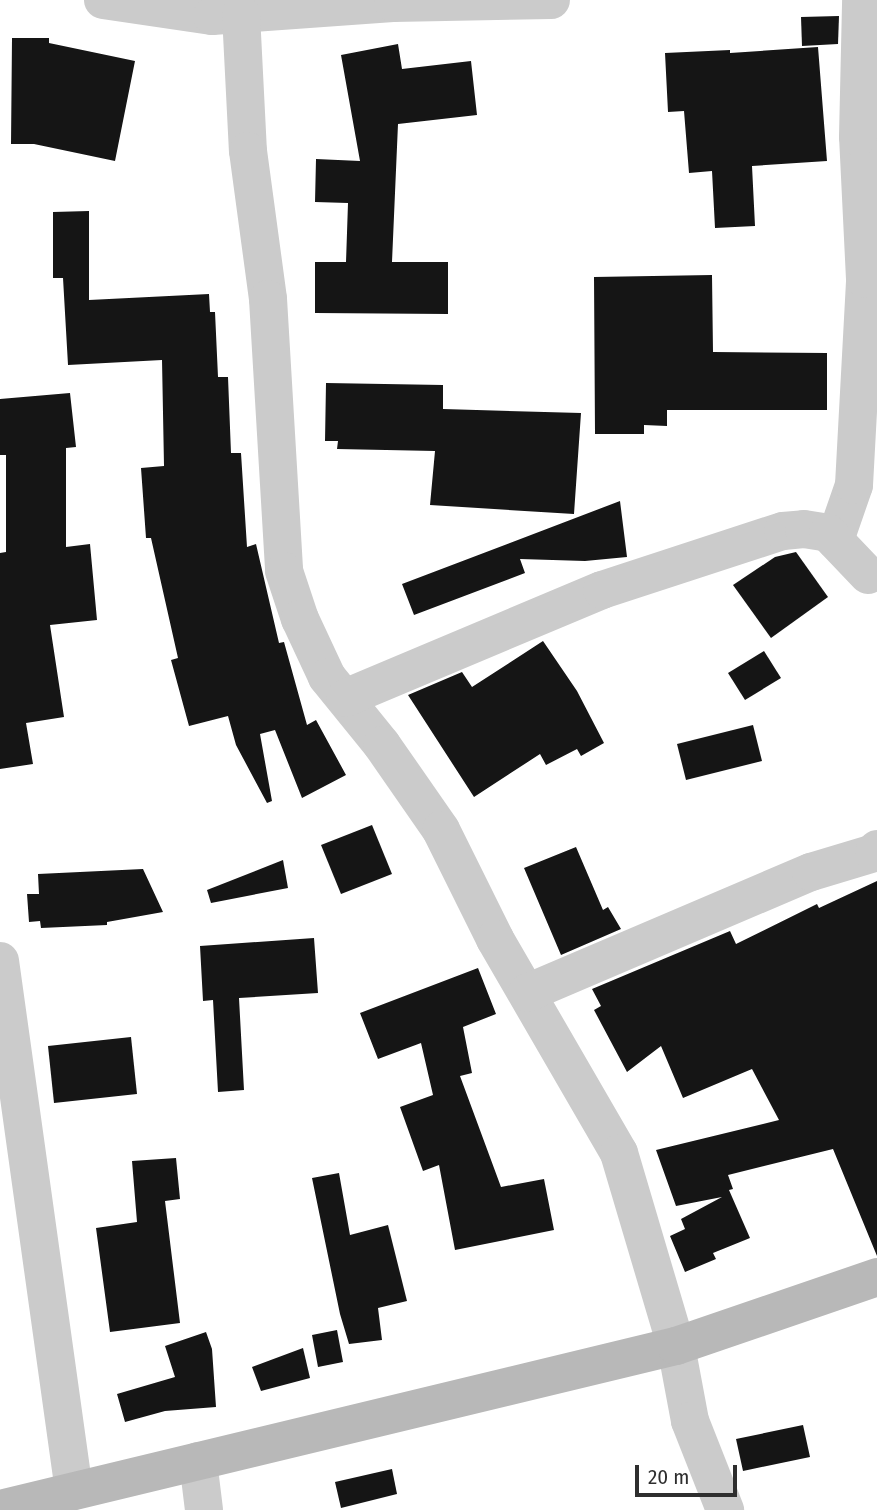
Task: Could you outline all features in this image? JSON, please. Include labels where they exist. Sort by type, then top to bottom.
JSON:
[{"type":"street","points":[[103,0],[212,16],[393,3],[551,0]]},
{"type":"street","points":[[835,540],[854,485],[865,279],[858,137],[861,0]]},
{"type":"street","points":[[241,14],[248,151],[268,299],[284,571],[305,630],[327,677],[382,745],[441,830],[495,939],[619,1153],[676,1346],[690,1421],[724,1510]]},
{"type":"street","points":[[345,698],[602,590],[783,531],[804,528],[828,533],[868,575]]},
{"type":"street","points":[[527,993],[811,872],[874,853],[877,849]]},
{"type":"street","points":[[0,961],[11,1124],[74,1491]]},
{"type":"street","points":[[0,1509],[676,1346],[877,1277]]},
{"type":"street","points":[[198,1461],[204,1510]]},
{"type":"building","points":[[839,16],[838,44],[802,46],[801,17]]},
{"type":"building","points":[[12,38],[49,38],[49,43],[135,61],[115,161],[34,144],[11,144]]},
{"type":"building","points":[[398,44],[402,69],[471,61],[477,115],[398,124],[392,262],[448,262],[448,314],[315,313],[315,262],[346,262],[348,203],[315,202],[316,159],[360,161],[341,55]]},
{"type":"building","points":[[818,47],[827,161],[752,166],[755,226],[715,228],[712,171],[689,173],[684,111],[668,112],[665,53],[730,50],[730,53]]},
{"type":"building","points":[[89,211],[89,300],[209,294],[210,312],[215,312],[218,377],[228,377],[231,453],[241,453],[247,547],[256,544],[279,643],[284,642],[307,725],[316,720],[346,775],[302,798],[275,730],[260,734],[272,801],[267,803],[236,745],[228,716],[189,726],[171,660],[178,658],[151,538],[146,538],[141,468],[164,466],[162,360],[68,365],[63,278],[53,278],[53,212]]},
{"type":"building","points":[[712,275],[713,352],[827,353],[827,410],[667,410],[667,426],[644,425],[644,434],[595,434],[594,277]]},
{"type":"building","points":[[326,383],[443,385],[443,409],[581,413],[574,514],[430,505],[435,451],[337,449],[338,441],[325,441]]},
{"type":"building","points":[[70,393],[76,447],[66,448],[66,547],[90,544],[97,620],[50,625],[64,717],[26,723],[33,764],[0,769],[0,553],[6,552],[6,455],[0,455],[0,399]]},
{"type":"building","points":[[620,501],[627,557],[585,561],[520,559],[525,573],[414,615],[402,584]]},
{"type":"building","points":[[796,552],[828,597],[771,638],[733,585],[775,557]]},
{"type":"building","points":[[543,641],[577,691],[604,743],[581,756],[577,749],[546,765],[540,754],[474,797],[408,695],[462,672],[472,687]]},
{"type":"building","points":[[764,651],[781,678],[745,700],[728,673]]},
{"type":"building","points":[[753,725],[762,761],[686,780],[677,744]]},
{"type":"building","points":[[372,825],[392,874],[341,894],[321,845]]},
{"type":"building","points":[[576,847],[603,910],[608,907],[621,929],[561,955],[524,868]]},
{"type":"building","points":[[283,860],[288,888],[211,903],[207,890]]},
{"type":"building","points":[[143,869],[163,912],[107,922],[107,925],[41,928],[40,921],[29,922],[27,894],[39,894],[38,874]]},
{"type":"building","points":[[877,881],[877,1256],[833,1149],[728,1175],[733,1189],[729,1190],[750,1238],[713,1253],[716,1259],[685,1272],[670,1236],[685,1229],[681,1219],[722,1197],[676,1206],[656,1150],[779,1120],[752,1069],[683,1098],[661,1046],[627,1072],[594,1010],[601,1006],[592,989],[730,931],[736,944],[817,904],[819,908]]},
{"type":"building","points":[[314,938],[318,993],[239,998],[244,1090],[218,1092],[213,1000],[203,1001],[200,946]]},
{"type":"building","points":[[478,968],[496,1014],[463,1027],[472,1073],[460,1076],[501,1187],[544,1179],[554,1230],[455,1250],[439,1165],[423,1171],[400,1107],[433,1095],[421,1043],[378,1059],[360,1013]]},
{"type":"building","points":[[131,1037],[137,1094],[54,1103],[48,1046]]},
{"type":"building","points":[[176,1158],[180,1199],[165,1201],[180,1323],[110,1332],[96,1228],[137,1222],[132,1161]]},
{"type":"building","points":[[339,1173],[350,1235],[388,1225],[407,1301],[378,1308],[382,1340],[349,1344],[340,1314],[312,1178]]},
{"type":"building","points":[[337,1330],[343,1362],[318,1367],[312,1335]]},
{"type":"building","points":[[206,1332],[212,1349],[216,1407],[165,1411],[125,1422],[117,1394],[175,1377],[165,1346]]},
{"type":"building","points":[[303,1348],[310,1378],[261,1391],[252,1367]]},
{"type":"building","points":[[803,1425],[810,1457],[743,1471],[736,1439]]},
{"type":"building","points":[[392,1469],[397,1494],[341,1508],[335,1482]]}]
